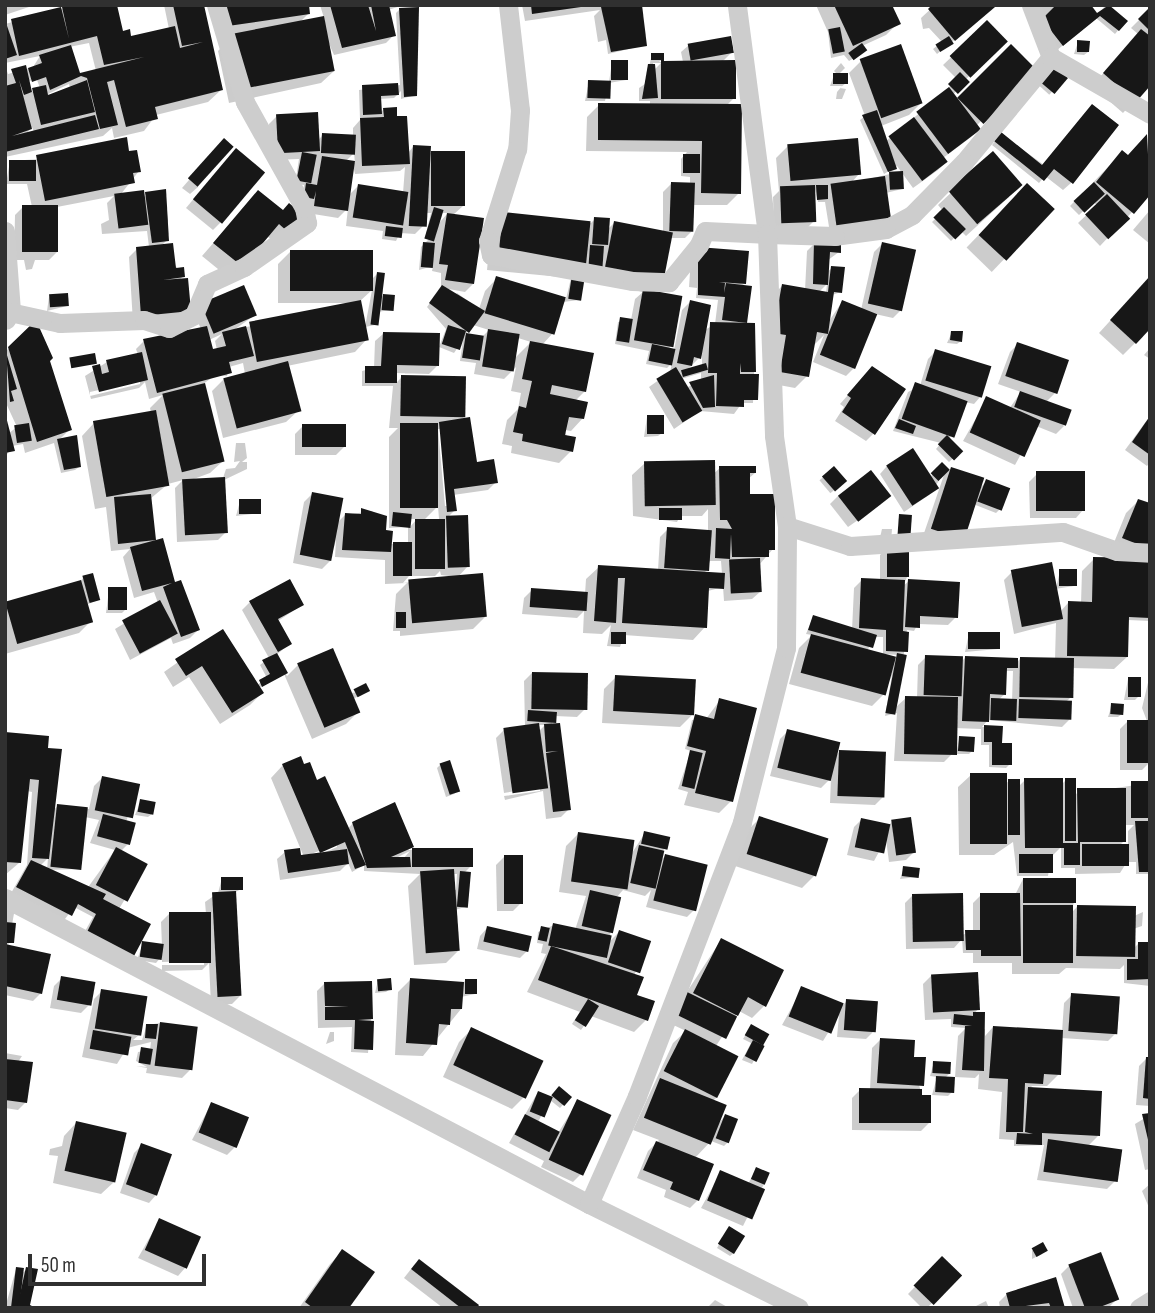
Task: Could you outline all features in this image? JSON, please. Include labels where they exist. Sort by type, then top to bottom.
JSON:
[{"type":"street","points":[[5,231],[7,314],[60,323],[144,320],[169,328],[194,315],[207,284],[244,267],[307,223],[304,208],[245,102],[216,5]]},
{"type":"street","points":[[508,5],[520,110],[517,149],[488,241],[491,255],[632,281],[669,282],[699,245],[705,231],[835,236],[886,229],[912,215],[964,162],[1051,57]]},
{"type":"street","points":[[589,1204],[638,1096],[742,822],[786,648],[787,526],[774,436],[767,234],[737,5]]},
{"type":"street","points":[[1031,5],[1051,57],[1150,114]]},
{"type":"street","points":[[787,526],[850,546],[1063,532],[1117,551],[1150,553]]},
{"type":"street","points":[[5,898],[589,1204],[799,1308]]},
{"type":"street","points":[[1139,1308],[1150,1301]]},
{"type":"building","points":[[117,5],[123,31],[130,29],[131,36],[175,26],[180,48],[203,42],[182,46],[173,5],[204,5],[223,90],[155,107],[158,119],[126,127],[114,80],[107,82],[118,125],[100,129],[87,78],[81,76],[50,90],[46,77],[32,82],[28,68],[42,63],[39,55],[71,45],[80,73],[144,57],[104,65],[97,36],[19,56],[11,19],[61,7],[69,39],[62,7]]},
{"type":"building","points":[[225,5],[309,5],[310,14],[228,26]]},
{"type":"building","points":[[330,5],[368,5],[376,31],[371,5],[389,5],[396,36],[342,48]]},
{"type":"building","points":[[531,5],[581,5],[581,7],[532,14]]},
{"type":"building","points":[[642,5],[647,46],[611,52],[601,7]]},
{"type":"building","points":[[834,5],[892,5],[901,24],[853,46]]},
{"type":"building","points":[[932,5],[995,7],[955,41],[928,9]]},
{"type":"building","points":[[1056,5],[1091,5],[1097,13],[1109,5],[1128,21],[1119,31],[1100,16],[1063,46],[1042,19]]},
{"type":"building","points":[[419,7],[417,96],[404,97],[399,8]]},
{"type":"building","points":[[1150,7],[1150,31],[1138,19]]},
{"type":"building","points":[[324,16],[335,71],[239,89],[229,35]]},
{"type":"building","points":[[5,20],[17,55],[5,59]]},
{"type":"building","points":[[987,20],[1008,42],[970,78],[950,56]]},
{"type":"building","points":[[840,27],[845,52],[833,54],[828,29]]},
{"type":"building","points":[[1141,29],[1150,36],[1150,86],[1136,102],[1103,73]]},
{"type":"building","points":[[731,36],[734,53],[691,60],[688,44]]},
{"type":"building","points":[[949,36],[954,44],[940,52],[935,44]]},
{"type":"building","points":[[1077,40],[1090,41],[1089,52],[1077,52]]},
{"type":"building","points":[[862,43],[867,50],[854,60],[848,53]]},
{"type":"building","points":[[901,44],[923,103],[881,118],[860,59]]},
{"type":"building","points":[[1011,44],[1037,70],[983,124],[957,98]]},
{"type":"building","points":[[651,53],[664,53],[664,61],[736,60],[736,99],[661,99],[661,60],[651,60]]},
{"type":"building","points":[[611,60],[628,60],[628,80],[611,80]]},
{"type":"building","points":[[648,64],[655,64],[658,98],[642,99]]},
{"type":"building","points":[[26,65],[32,92],[24,95],[19,80],[32,129],[12,136],[95,115],[99,129],[5,152],[5,86],[16,83],[11,69]]},
{"type":"building","points":[[1055,67],[1068,78],[1055,94],[1042,83]]},
{"type":"building","points":[[960,72],[970,82],[958,94],[948,84]]},
{"type":"building","points":[[833,73],[848,73],[848,84],[833,84]]},
{"type":"building","points":[[87,80],[95,112],[41,125],[32,88],[46,85],[48,95]]},
{"type":"building","points":[[588,80],[611,81],[610,99],[587,98]]},
{"type":"building","points":[[398,83],[399,95],[381,96],[382,114],[363,115],[362,85]]},
{"type":"building","points":[[949,87],[981,129],[948,154],[916,112]]},
{"type":"building","points":[[598,103],[742,104],[741,194],[701,193],[702,141],[598,140]]},
{"type":"building","points":[[1092,104],[1119,125],[1073,184],[1054,169],[1044,181],[994,141],[1001,132],[1042,165]]},
{"type":"building","points":[[397,107],[397,116],[407,116],[410,164],[362,166],[360,118],[384,117],[383,108]]},
{"type":"building","points":[[877,110],[897,169],[888,172],[862,115]]},
{"type":"building","points":[[318,112],[320,151],[278,153],[276,114]]},
{"type":"building","points":[[914,117],[948,162],[922,181],[888,136]]},
{"type":"building","points":[[322,133],[356,135],[355,155],[321,153]]},
{"type":"building","points":[[1147,134],[1150,195],[1134,214],[1096,182],[1122,150],[1128,155]]},
{"type":"building","points":[[127,137],[129,151],[137,150],[141,172],[133,173],[135,183],[45,201],[36,155]]},
{"type":"building","points":[[224,138],[234,147],[198,187],[188,178]]},
{"type":"building","points":[[858,138],[861,175],[790,181],[787,144]]},
{"type":"building","points":[[413,145],[431,146],[427,227],[409,226]]},
{"type":"building","points":[[236,148],[265,172],[222,224],[193,199]]},
{"type":"building","points":[[431,151],[465,151],[465,206],[431,206]]},
{"type":"building","points":[[993,151],[1023,185],[977,224],[948,190]]},
{"type":"building","points":[[302,152],[317,155],[311,183],[296,180]]},
{"type":"building","points":[[683,154],[700,154],[700,173],[683,173]]},
{"type":"building","points":[[322,156],[355,161],[348,211],[314,206],[316,191],[314,199],[304,197],[306,183],[317,185]]},
{"type":"building","points":[[9,160],[36,160],[36,181],[9,181]]},
{"type":"building","points":[[903,171],[904,189],[890,190],[889,172]]},
{"type":"building","points":[[885,176],[891,218],[836,225],[831,184]]},
{"type":"building","points":[[671,182],[695,183],[693,232],[669,231]]},
{"type":"building","points":[[1094,182],[1105,194],[1084,213],[1074,201]]},
{"type":"building","points":[[1027,183],[1055,209],[1006,261],[979,235]]},
{"type":"building","points":[[358,184],[408,192],[403,226],[353,218]]},
{"type":"building","points":[[815,185],[816,222],[781,223],[780,186]]},
{"type":"building","points":[[816,185],[828,185],[828,199],[817,200]]},
{"type":"building","points":[[166,189],[169,241],[152,243],[145,192]]},
{"type":"building","points":[[144,190],[148,225],[118,228],[114,194]]},
{"type":"building","points":[[258,190],[283,210],[289,203],[303,215],[288,232],[279,224],[243,267],[213,243]]},
{"type":"building","points":[[1107,194],[1130,219],[1108,239],[1085,214]]},
{"type":"building","points":[[22,205],[58,205],[58,252],[22,252]]},
{"type":"building","points":[[434,207],[444,210],[434,241],[424,239]]},
{"type":"building","points":[[944,207],[966,229],[955,240],[933,218]]},
{"type":"building","points":[[503,212],[591,221],[586,267],[498,258]]},
{"type":"building","points":[[447,213],[484,218],[474,284],[445,280],[448,265],[439,264]]},
{"type":"building","points":[[594,217],[610,218],[608,245],[592,244]]},
{"type":"building","points":[[614,221],[673,232],[664,281],[605,269]]},
{"type":"building","points":[[386,226],[403,228],[402,238],[385,236]]},
{"type":"building","points":[[814,241],[841,242],[841,253],[830,252],[828,285],[813,284]]},
{"type":"building","points":[[423,242],[435,243],[433,268],[421,267]]},
{"type":"building","points":[[882,242],[916,250],[902,311],[868,303]]},
{"type":"building","points":[[173,243],[176,268],[184,267],[185,277],[163,280],[188,278],[191,311],[141,316],[136,247]]},
{"type":"building","points":[[590,245],[604,246],[602,268],[588,267]]},
{"type":"building","points":[[698,247],[749,251],[746,284],[719,282],[725,283],[724,293],[726,283],[752,286],[747,323],[722,320],[725,297],[698,295]]},
{"type":"building","points":[[290,250],[373,250],[373,291],[290,291]]},
{"type":"building","points":[[831,266],[845,267],[842,293],[834,292],[828,334],[817,332],[809,377],[780,372],[786,335],[773,333],[782,284],[828,292]]},
{"type":"building","points":[[377,272],[385,273],[378,326],[371,325]]},
{"type":"building","points":[[572,275],[585,277],[581,301],[568,299]]},
{"type":"building","points":[[496,276],[566,297],[554,335],[485,313]]},
{"type":"building","points":[[1150,276],[1150,329],[1136,344],[1110,320]]},
{"type":"building","points":[[244,285],[257,315],[214,334],[201,303]]},
{"type":"building","points":[[442,285],[485,311],[469,333],[429,303]]},
{"type":"building","points":[[643,289],[682,296],[673,347],[634,340]]},
{"type":"building","points":[[68,293],[69,306],[50,307],[49,294]]},
{"type":"building","points":[[383,294],[395,295],[394,311],[382,310]]},
{"type":"building","points":[[361,300],[369,340],[257,362],[249,322]]},
{"type":"building","points":[[690,300],[711,305],[701,359],[694,357],[692,366],[677,363]]},
{"type":"building","points":[[842,300],[877,314],[855,369],[820,355]]},
{"type":"building","points":[[620,317],[633,319],[629,343],[616,341]]},
{"type":"building","points":[[36,320],[53,358],[50,361],[72,430],[37,442],[8,347]]},
{"type":"building","points":[[710,322],[755,323],[756,372],[741,372],[740,363],[740,374],[759,374],[758,400],[744,400],[744,407],[716,406],[717,373],[708,373]]},
{"type":"building","points":[[448,325],[466,331],[460,350],[442,344]]},
{"type":"building","points":[[207,326],[213,349],[226,346],[222,332],[246,326],[254,356],[229,362],[232,373],[157,393],[143,339]]},
{"type":"building","points":[[488,329],[520,334],[514,372],[482,367]]},
{"type":"building","points":[[951,331],[963,331],[962,342],[950,340]]},
{"type":"building","points":[[383,332],[440,333],[439,366],[397,365],[397,383],[365,383],[365,366],[381,366]]},
{"type":"building","points":[[466,333],[484,336],[480,361],[462,358]]},
{"type":"building","points":[[530,341],[594,353],[586,392],[552,385],[550,394],[588,402],[584,419],[569,417],[565,435],[576,437],[573,452],[522,441],[523,434],[513,432],[519,406],[526,408],[532,381],[522,379]]},
{"type":"building","points":[[1017,342],[1069,360],[1057,394],[1005,376]]},
{"type":"building","points":[[652,344],[675,349],[672,366],[648,361]]},
{"type":"building","points":[[935,349],[991,366],[982,398],[925,381]]},
{"type":"building","points":[[6,352],[17,389],[11,391],[14,401],[10,402]]},
{"type":"building","points":[[142,352],[148,380],[99,392],[92,366],[100,364],[102,374],[109,372],[106,360]]},
{"type":"building","points":[[95,353],[97,364],[71,368],[69,358]]},
{"type":"building","points":[[288,361],[301,411],[237,429],[223,378]]},
{"type":"building","points":[[706,363],[708,370],[683,377],[681,370]]},
{"type":"building","points":[[872,366],[906,389],[875,435],[842,412],[851,398],[847,395]]},
{"type":"building","points":[[676,367],[702,411],[683,423],[656,379]]},
{"type":"building","points":[[401,375],[466,376],[465,417],[400,416]]},
{"type":"building","points":[[714,375],[715,407],[703,408],[689,382]]},
{"type":"building","points":[[915,382],[968,401],[954,438],[902,419]]},
{"type":"building","points":[[205,383],[225,462],[182,472],[162,394]]},
{"type":"building","points":[[1020,391],[1072,410],[1066,426],[1014,407]]},
{"type":"building","points":[[986,396],[1041,420],[1025,457],[970,433]]},
{"type":"building","points":[[156,410],[169,486],[106,497],[93,421]]},
{"type":"building","points":[[5,413],[15,451],[5,453]]},
{"type":"building","points":[[647,415],[664,415],[664,434],[647,434]]},
{"type":"building","points":[[1150,416],[1150,455],[1132,442]]},
{"type":"building","points":[[470,417],[477,462],[494,459],[498,483],[454,489],[457,511],[447,512],[439,422]]},
{"type":"building","points":[[899,419],[916,426],[913,434],[895,428]]},
{"type":"building","points":[[29,423],[32,441],[17,443],[14,425]]},
{"type":"building","points":[[400,423],[438,423],[438,508],[400,508]]},
{"type":"building","points":[[302,424],[346,424],[346,447],[302,447]]},
{"type":"building","points":[[77,435],[81,467],[64,470],[57,439]]},
{"type":"building","points":[[947,435],[963,451],[954,460],[938,444]]},
{"type":"building","points":[[913,448],[939,488],[912,506],[886,465]]},
{"type":"building","points":[[715,460],[716,505],[645,506],[644,461]]},
{"type":"building","points":[[942,462],[950,470],[938,481],[931,473]]},
{"type":"building","points":[[719,466],[756,466],[756,473],[750,473],[750,494],[775,494],[775,550],[769,550],[769,557],[732,557],[731,534],[730,559],[715,558],[716,528],[732,529],[727,520],[720,520]]},
{"type":"building","points":[[834,466],[847,481],[835,492],[822,476]]},
{"type":"building","points":[[951,467],[984,478],[964,540],[931,529]]},
{"type":"building","points":[[871,470],[891,496],[858,522],[838,496]]},
{"type":"building","points":[[1036,471],[1085,471],[1085,511],[1036,511]]},
{"type":"building","points":[[225,477],[228,533],[185,535],[182,479]]},
{"type":"building","points":[[986,479],[1010,488],[1002,511],[977,501]]},
{"type":"building","points":[[312,492],[343,498],[331,561],[300,555]]},
{"type":"building","points":[[151,494],[156,540],[118,544],[114,497]]},
{"type":"building","points":[[239,499],[261,499],[261,514],[239,514]]},
{"type":"building","points":[[1138,499],[1150,503],[1150,549],[1122,538]]},
{"type":"building","points":[[361,508],[387,516],[386,530],[393,531],[391,552],[342,550],[345,513],[361,514]]},
{"type":"building","points":[[659,508],[682,508],[682,520],[659,520]]},
{"type":"building","points":[[393,512],[412,514],[410,528],[392,526]]},
{"type":"building","points":[[899,514],[912,515],[910,543],[897,542]]},
{"type":"building","points":[[468,515],[470,567],[448,568],[446,516]]},
{"type":"building","points":[[415,519],[445,519],[445,569],[415,569]]},
{"type":"building","points":[[667,527],[712,530],[709,571],[664,568]]},
{"type":"building","points":[[163,538],[175,582],[181,580],[200,630],[181,637],[163,587],[172,583],[142,591],[130,547]]},
{"type":"building","points":[[393,542],[412,542],[412,576],[393,576]]},
{"type":"building","points":[[887,546],[909,546],[909,577],[887,577]]},
{"type":"building","points":[[1093,557],[1150,558],[1150,618],[1129,617],[1128,657],[1067,656],[1068,601],[1092,602]]},
{"type":"building","points":[[760,558],[762,592],[731,594],[729,560]]},
{"type":"building","points":[[1052,562],[1063,619],[1022,627],[1011,570]]},
{"type":"building","points":[[598,565],[725,573],[724,589],[709,588],[707,628],[622,623],[625,578],[618,578],[616,623],[594,621]]},
{"type":"building","points":[[1059,569],[1077,569],[1077,586],[1059,586]]},
{"type":"building","points":[[93,573],[100,600],[90,603],[82,576]]},
{"type":"building","points":[[483,573],[487,617],[412,623],[408,580]]},
{"type":"building","points":[[861,578],[905,580],[903,631],[909,632],[908,652],[886,651],[886,630],[859,628]]},
{"type":"building","points":[[290,579],[304,605],[278,619],[292,644],[278,652],[249,601]]},
{"type":"building","points":[[908,579],[960,582],[958,618],[920,616],[920,628],[905,627]]},
{"type":"building","points":[[81,580],[93,622],[17,644],[5,602]]},
{"type":"building","points":[[108,587],[127,587],[127,610],[108,610]]},
{"type":"building","points":[[531,588],[588,592],[587,611],[530,607]]},
{"type":"building","points":[[160,600],[178,634],[140,654],[122,620]]},
{"type":"building","points":[[396,612],[406,612],[406,628],[396,628]]},
{"type":"building","points":[[813,615],[877,635],[873,648],[808,630]]},
{"type":"building","points":[[223,629],[264,693],[232,713],[202,666],[186,676],[175,659]]},
{"type":"building","points":[[611,632],[626,632],[626,644],[611,644]]},
{"type":"building","points":[[968,632],[1000,632],[1000,649],[968,649]]},
{"type":"building","points":[[811,634],[896,657],[886,695],[801,673]]},
{"type":"building","points":[[333,648],[360,712],[324,728],[297,663]]},
{"type":"building","points":[[277,653],[288,673],[262,687],[259,680],[270,674],[262,660]]},
{"type":"building","points":[[897,653],[907,655],[895,715],[885,713]]},
{"type":"building","points":[[925,655],[963,656],[962,696],[924,695]]},
{"type":"building","points":[[965,656],[1018,658],[1018,668],[1007,668],[1006,695],[990,694],[989,722],[962,721]]},
{"type":"building","points":[[1020,657],[1074,658],[1073,698],[1019,697]]},
{"type":"building","points":[[532,672],[588,673],[587,710],[531,709]]},
{"type":"building","points":[[615,675],[696,679],[694,715],[613,711]]},
{"type":"building","points":[[1128,677],[1141,677],[1141,697],[1128,697]]},
{"type":"building","points":[[366,683],[370,691],[358,697],[354,689]]},
{"type":"building","points":[[905,696],[958,697],[957,755],[904,754]]},
{"type":"building","points":[[719,698],[757,708],[733,802],[695,793],[706,751],[687,746],[695,714],[714,719]]},
{"type":"building","points":[[991,698],[1017,699],[1016,721],[990,720]]},
{"type":"building","points":[[1019,699],[1072,701],[1071,720],[1018,718]]},
{"type":"building","points":[[1111,703],[1124,704],[1123,715],[1110,714]]},
{"type":"building","points":[[528,710],[557,712],[556,723],[527,721]]},
{"type":"building","points":[[1127,720],[1150,720],[1150,763],[1127,763]]},
{"type":"building","points":[[539,723],[548,788],[513,793],[503,728]]},
{"type":"building","points":[[560,723],[571,810],[553,812],[546,753],[558,751],[546,752],[544,724]]},
{"type":"building","points":[[984,725],[1003,726],[1002,743],[1012,743],[1012,765],[992,765],[992,742],[984,742]]},
{"type":"building","points":[[787,729],[840,742],[831,781],[777,768]]},
{"type":"building","points":[[5,732],[49,736],[48,748],[62,749],[49,859],[32,858],[39,780],[30,779],[21,863],[5,862]]},
{"type":"building","points":[[959,736],[975,737],[974,752],[958,751]]},
{"type":"building","points":[[690,750],[703,753],[694,789],[682,786]]},
{"type":"building","points":[[839,750],[886,752],[884,798],[837,796]]},
{"type":"building","points":[[301,756],[304,764],[310,762],[317,780],[325,776],[366,865],[355,869],[345,842],[320,853],[282,764]]},
{"type":"building","points":[[450,760],[460,791],[450,795],[440,763]]},
{"type":"building","points":[[970,773],[1007,773],[1007,844],[970,844]]},
{"type":"building","points":[[102,776],[140,784],[133,818],[95,810]]},
{"type":"building","points":[[1024,778],[1063,778],[1063,843],[1078,843],[1077,788],[1126,788],[1126,842],[1080,842],[1080,865],[1064,865],[1064,848],[1025,848]]},
{"type":"building","points":[[1065,778],[1076,778],[1076,841],[1065,841]]},
{"type":"building","points":[[1008,779],[1020,779],[1020,835],[1008,835]]},
{"type":"building","points":[[1131,781],[1150,781],[1150,818],[1131,818]]},
{"type":"building","points":[[140,799],[156,802],[153,815],[138,812]]},
{"type":"building","points":[[395,802],[414,847],[391,857],[410,857],[411,867],[367,868],[352,822]]},
{"type":"building","points":[[57,804],[88,807],[81,870],[50,867]]},
{"type":"building","points":[[103,814],[136,823],[130,845],[97,836]]},
{"type":"building","points":[[759,816],[828,839],[816,877],[747,854]]},
{"type":"building","points":[[911,817],[916,853],[896,855],[891,820]]},
{"type":"building","points":[[861,818],[890,824],[884,854],[855,847]]},
{"type":"building","points":[[1135,821],[1150,821],[1150,872],[1139,872]]},
{"type":"building","points":[[644,831],[670,837],[667,850],[641,844]]},
{"type":"building","points":[[578,832],[634,840],[627,889],[571,882]]},
{"type":"building","points":[[1082,844],[1129,844],[1129,866],[1082,866]]},
{"type":"building","points":[[639,845],[664,851],[656,889],[630,883]]},
{"type":"building","points":[[116,847],[148,864],[128,902],[96,885]]},
{"type":"building","points":[[300,848],[301,855],[347,849],[349,864],[288,873],[284,850]]},
{"type":"building","points":[[412,848],[473,848],[473,867],[412,867]]},
{"type":"building","points":[[665,854],[708,865],[696,911],[653,901]]},
{"type":"building","points":[[1019,854],[1053,854],[1053,873],[1019,873]]},
{"type":"building","points":[[504,855],[523,855],[523,904],[504,904]]},
{"type":"building","points":[[31,860],[106,894],[103,899],[151,924],[134,956],[87,932],[96,914],[78,904],[72,916],[16,887]]},
{"type":"building","points":[[903,866],[920,868],[919,878],[902,876]]},
{"type":"building","points":[[454,869],[460,951],[426,953],[420,871]]},
{"type":"building","points":[[460,871],[471,872],[468,908],[457,907]]},
{"type":"building","points":[[221,877],[243,877],[243,890],[221,890]]},
{"type":"building","points":[[1023,878],[1076,878],[1076,903],[1023,903]]},
{"type":"building","points":[[590,890],[621,897],[613,933],[582,926]]},
{"type":"building","points":[[236,891],[241,996],[218,997],[212,892]]},
{"type":"building","points":[[963,893],[964,941],[913,942],[912,894]]},
{"type":"building","points":[[980,893],[1020,893],[1021,956],[981,956],[981,950],[966,950],[965,930],[980,930]]},
{"type":"building","points":[[1023,905],[1073,905],[1073,963],[1023,963]]},
{"type":"building","points":[[1077,905],[1136,906],[1135,957],[1076,956]]},
{"type":"building","points":[[169,912],[211,912],[211,963],[169,963]]},
{"type":"building","points":[[5,922],[16,923],[14,943],[5,943]]},
{"type":"building","points":[[553,923],[612,935],[607,958],[548,945]]},
{"type":"building","points":[[487,926],[532,936],[528,952],[483,942]]},
{"type":"building","points":[[541,926],[550,928],[547,942],[538,940]]},
{"type":"building","points":[[619,930],[651,941],[640,973],[608,962]]},
{"type":"building","points":[[721,938],[784,970],[766,1007],[748,997],[738,1016],[693,993]]},
{"type":"building","points":[[142,941],[164,944],[162,960],[140,957]]},
{"type":"building","points":[[1138,942],[1150,942],[1150,979],[1127,980],[1127,959],[1138,959]]},
{"type":"building","points":[[5,944],[51,954],[42,994],[5,986]]},
{"type":"building","points":[[551,946],[644,977],[637,995],[655,1001],[648,1021],[538,980]]},
{"type":"building","points":[[978,972],[980,1010],[933,1012],[931,974]]},
{"type":"building","points":[[61,976],[95,982],[91,1006],[57,1000]]},
{"type":"building","points":[[391,978],[392,990],[378,991],[377,979]]},
{"type":"building","points":[[410,978],[464,982],[462,1009],[451,1009],[450,1025],[439,1024],[437,1045],[406,1043]]},
{"type":"building","points":[[465,979],[477,979],[477,994],[465,994]]},
{"type":"building","points":[[372,981],[373,1019],[358,1020],[374,1021],[373,1050],[354,1049],[355,1020],[325,1020],[325,1007],[349,1006],[325,1006],[324,982]]},
{"type":"building","points":[[801,986],[844,1003],[831,1034],[789,1017]]},
{"type":"building","points":[[101,989],[147,996],[141,1036],[95,1029]]},
{"type":"building","points":[[685,991],[737,1016],[726,1039],[674,1013]]},
{"type":"building","points":[[1071,993],[1120,996],[1117,1034],[1068,1031]]},
{"type":"building","points":[[588,999],[599,1006],[586,1027],[575,1020]]},
{"type":"building","points":[[846,999],[878,1001],[876,1032],[844,1030]]},
{"type":"building","points":[[973,1012],[985,1012],[984,1071],[962,1070],[965,1026],[972,1026],[953,1024],[954,1014],[973,1016]]},
{"type":"building","points":[[160,1022],[198,1027],[192,1070],[155,1066]]},
{"type":"building","points":[[146,1024],[158,1024],[156,1039],[145,1038]]},
{"type":"building","points":[[751,1024],[769,1034],[763,1046],[745,1035]]},
{"type":"building","points":[[993,1026],[1063,1030],[1061,1075],[1044,1074],[1043,1084],[1025,1083],[1023,1132],[1006,1132],[1008,1079],[989,1078]]},
{"type":"building","points":[[471,1027],[544,1061],[526,1099],[453,1065]]},
{"type":"building","points":[[685,1029],[738,1056],[717,1098],[664,1071]]},
{"type":"building","points":[[93,1030],[131,1037],[128,1055],[90,1049]]},
{"type":"building","points":[[880,1038],[915,1040],[914,1057],[926,1057],[924,1086],[877,1083]]},
{"type":"building","points":[[753,1040],[765,1046],[756,1062],[745,1056]]},
{"type":"building","points":[[141,1047],[153,1049],[150,1065],[138,1063]]},
{"type":"building","points":[[1146,1057],[1150,1057],[1150,1099],[1143,1098]]},
{"type":"building","points":[[5,1059],[33,1062],[27,1103],[5,1100]]},
{"type":"building","points":[[933,1061],[951,1062],[950,1074],[932,1073]]},
{"type":"building","points":[[936,1076],[955,1077],[954,1093],[935,1092]]},
{"type":"building","points":[[660,1078],[727,1105],[711,1145],[644,1118]]},
{"type":"building","points":[[559,1086],[572,1097],[564,1106],[551,1095]]},
{"type":"building","points":[[1028,1087],[1102,1091],[1100,1136],[1042,1133],[1042,1145],[1016,1144],[1017,1133],[1033,1134],[1025,1132]]},
{"type":"building","points":[[859,1088],[922,1089],[922,1095],[931,1095],[931,1123],[859,1123]]},
{"type":"building","points":[[538,1091],[553,1097],[545,1117],[530,1111]]},
{"type":"building","points":[[577,1099],[611,1115],[583,1176],[549,1160]]},
{"type":"building","points":[[211,1102],[249,1117],[237,1148],[199,1133]]},
{"type":"building","points":[[1150,1113],[1150,1144],[1149,1144],[1142,1114]]},
{"type":"building","points":[[525,1114],[560,1132],[549,1152],[515,1134]]},
{"type":"building","points":[[725,1114],[738,1119],[729,1143],[716,1138]]},
{"type":"building","points":[[76,1121],[127,1133],[115,1182],[65,1171]]},
{"type":"building","points":[[1048,1139],[1122,1149],[1118,1182],[1043,1172]]},
{"type":"building","points":[[656,1141],[714,1164],[699,1201],[670,1189],[673,1182],[643,1170]]},
{"type":"building","points":[[141,1143],[172,1154],[157,1196],[126,1184]]},
{"type":"building","points":[[756,1167],[770,1173],[765,1185],[751,1179]]},
{"type":"building","points":[[720,1170],[765,1189],[752,1220],[707,1200]]},
{"type":"building","points":[[159,1218],[201,1237],[187,1269],[145,1250]]},
{"type":"building","points":[[729,1226],[745,1236],[734,1254],[718,1244]]},
{"type":"building","points":[[1043,1242],[1048,1251],[1036,1257],[1032,1248]]},
{"type":"building","points":[[342,1249],[375,1272],[349,1308],[313,1308],[305,1302]]},
{"type":"building","points":[[1101,1252],[1119,1300],[1097,1308],[1085,1308],[1068,1265]]},
{"type":"building","points":[[942,1256],[962,1275],[934,1305],[914,1285]]},
{"type":"building","points":[[419,1259],[479,1305],[477,1308],[461,1308],[411,1269]]},
{"type":"building","points":[[16,1267],[24,1268],[19,1308],[11,1308]]},
{"type":"building","points":[[26,1267],[38,1269],[30,1305],[36,1308],[17,1308]]},
{"type":"building","points":[[1056,1277],[1065,1308],[1051,1308],[1049,1303],[1010,1308],[1006,1293]]}]
